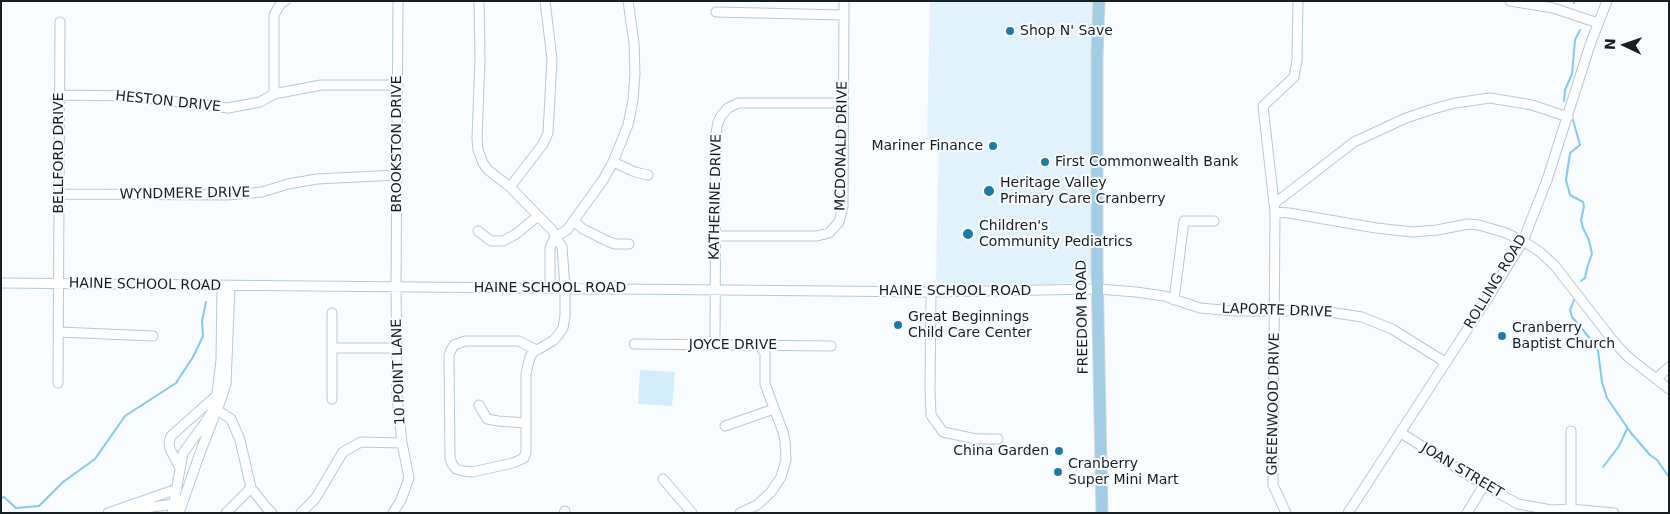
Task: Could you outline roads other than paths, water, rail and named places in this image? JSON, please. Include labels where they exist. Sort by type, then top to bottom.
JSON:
[{"type":"main road","name":"FREEDOM ROAD","points":[[1099,1],[1097,56],[1098,289],[1102,513]]},
{"type":"street","points":[[274,94],[274,15],[281,3],[285,1]]},
{"type":"street","name":"BROOKSTON DRIVE","points":[[396,286],[398,1]]},
{"type":"street","points":[[478,1],[480,59],[478,150],[488,170],[510,187],[552,230],[562,247],[565,316],[563,328],[554,340],[536,350],[530,357],[526,374],[526,452],[524,458],[519,461],[472,472],[456,469],[450,458],[450,350],[454,345],[465,342],[519,341],[536,350]]},
{"type":"street","points":[[510,187],[543,144],[548,132],[552,59],[546,1]]},
{"type":"street","points":[[550,288],[550,248],[555,236],[567,230],[603,180],[614,162],[628,125],[634,88],[635,58],[628,1]]},
{"type":"street","name":"MCDONALD DRIVE","points":[[716,236],[809,237],[822,235],[832,230],[839,222],[842,211],[844,1]]},
{"type":"street","name":"GREENWOOD DRIVE","points":[[1286,513],[1274,486],[1275,202],[1263,106],[1294,77],[1297,60],[1298,1]]},
{"type":"street","points":[[1510,1],[1558,9],[1598,23]]},
{"type":"street","name":"ROLLING ROAD","points":[[1348,513],[1523,241],[1542,195],[1598,23],[1607,1]]},
{"type":"street","points":[[716,12],[844,15]]},
{"type":"street","name":"BELLFORD DRIVE","points":[[58,383],[60,22]]},
{"type":"street","name":"HESTON DRIVE","points":[[59,95],[129,96],[228,108],[260,102],[274,94],[289,90],[322,85],[398,85]]},
{"type":"street","points":[[1275,202],[1354,142],[1406,118],[1440,107],[1490,98],[1532,106],[1568,117]]},
{"type":"street","name":"KATHERINE DRIVE","points":[[715,345],[716,133],[718,122],[726,110],[738,103],[843,103]]},
{"type":"street","points":[[614,162],[635,172],[648,175]]},
{"type":"street","name":"WYNDMERE DRIVE","points":[[60,194],[227,195],[262,192],[288,184],[317,179],[397,175]]},
{"type":"street","points":[[1275,212],[1413,232],[1437,230],[1461,224],[1479,225],[1506,233],[1540,252],[1555,266],[1614,342],[1628,357],[1669,389]]},
{"type":"street","points":[[478,231],[491,241],[503,241],[516,234],[538,216]]},
{"type":"street","points":[[574,221],[607,241],[629,244]]},
{"type":"street","points":[[1174,300],[1184,221],[1214,222]]},
{"type":"street","name":"HAINE SCHOOL ROAD","points":[[1,283],[931,292],[1098,289]]},
{"type":"street","points":[[173,508],[183,453],[215,409],[221,360],[226,286]]},
{"type":"street","points":[[179,513],[215,409],[226,384],[226,286]]},
{"type":"street","name":"10 POINT LANE","points":[[393,513],[401,500],[409,478],[402,443],[397,396],[396,286]]},
{"type":"street","name":"LAPORTE DRIVE","points":[[1098,289],[1164,296],[1200,308],[1234,311],[1330,312],[1362,317],[1392,329],[1445,362]]},
{"type":"street","points":[[931,292],[931,415],[943,432],[976,439],[998,439]]},
{"type":"street","points":[[332,313],[332,399]]},
{"type":"street","points":[[58,332],[153,336]]},
{"type":"street","name":"JOYCE DRIVE","points":[[634,344],[831,346]]},
{"type":"street","points":[[740,513],[757,505],[771,492],[784,469],[786,460],[785,441],[765,384],[765,353],[758,345]]},
{"type":"street","points":[[332,348],[397,348]]},
{"type":"street","points":[[1656,379],[1669,368]]},
{"type":"street","points":[[179,471],[170,449],[169,442],[171,436],[217,394]]},
{"type":"street","points":[[479,405],[487,419],[526,422]]},
{"type":"street","points":[[725,426],[774,408]]},
{"type":"street","points":[[215,409],[231,419],[240,440],[251,488],[272,513]]},
{"type":"street","points":[[1571,509],[1572,431]]},
{"type":"street","name":"JOAN STREET","points":[[1400,433],[1484,485],[1523,505],[1551,510],[1571,509],[1614,513]]},
{"type":"street","points":[[300,513],[315,499],[344,452],[360,442],[402,443]]},
{"type":"street","points":[[179,471],[195,468]]},
{"type":"street","points":[[663,478],[692,513]]},
{"type":"street","points":[[1467,513],[1484,485]]},
{"type":"street","points":[[226,513],[251,488]]},
{"type":"street","points":[[108,513],[112,510],[177,489]]},
{"type":"street","points":[[130,513],[145,508],[173,508],[186,495]]},
{"type":"waterway","points":[[1564,101],[1565,90],[1572,74],[1575,40],[1580,30]]},
{"type":"waterway","points":[[1573,120],[1580,145],[1570,153],[1566,180],[1570,195],[1583,202],[1581,220],[1592,254],[1585,278],[1581,281]]},
{"type":"waterway","points":[[1574,300],[1570,310],[1572,317],[1598,351],[1602,382],[1607,398],[1631,433],[1650,455],[1657,460],[1669,477]]},
{"type":"waterway","points":[[1,498],[4,497],[16,508],[39,506],[63,482],[95,459],[125,416],[176,383],[193,357],[203,336],[202,321],[206,302]]},
{"type":"waterway","points":[[1603,467],[1619,446],[1627,429]]},
{"type":"place","name":"Shop N' Save","points":[[1010,31]]},
{"type":"place","name":"Mariner Finance","points":[[993,146]]},
{"type":"place","name":"First Commonwealth Bank","points":[[1045,162]]},
{"type":"place","name":"Heritage Valley Primary Care Cranberry","points":[[989,191]]},
{"type":"place","name":"Children's Community Pediatrics","points":[[968,234]]},
{"type":"place","name":"Great Beginnings Child Care Center","points":[[898,325]]},
{"type":"place","name":"Cranberry Baptist Church","points":[[1502,336]]},
{"type":"place","name":"China Garden","points":[[1059,451]]},
{"type":"place","name":"Cranberry Super Mini Mart","points":[[1058,472]]}]
